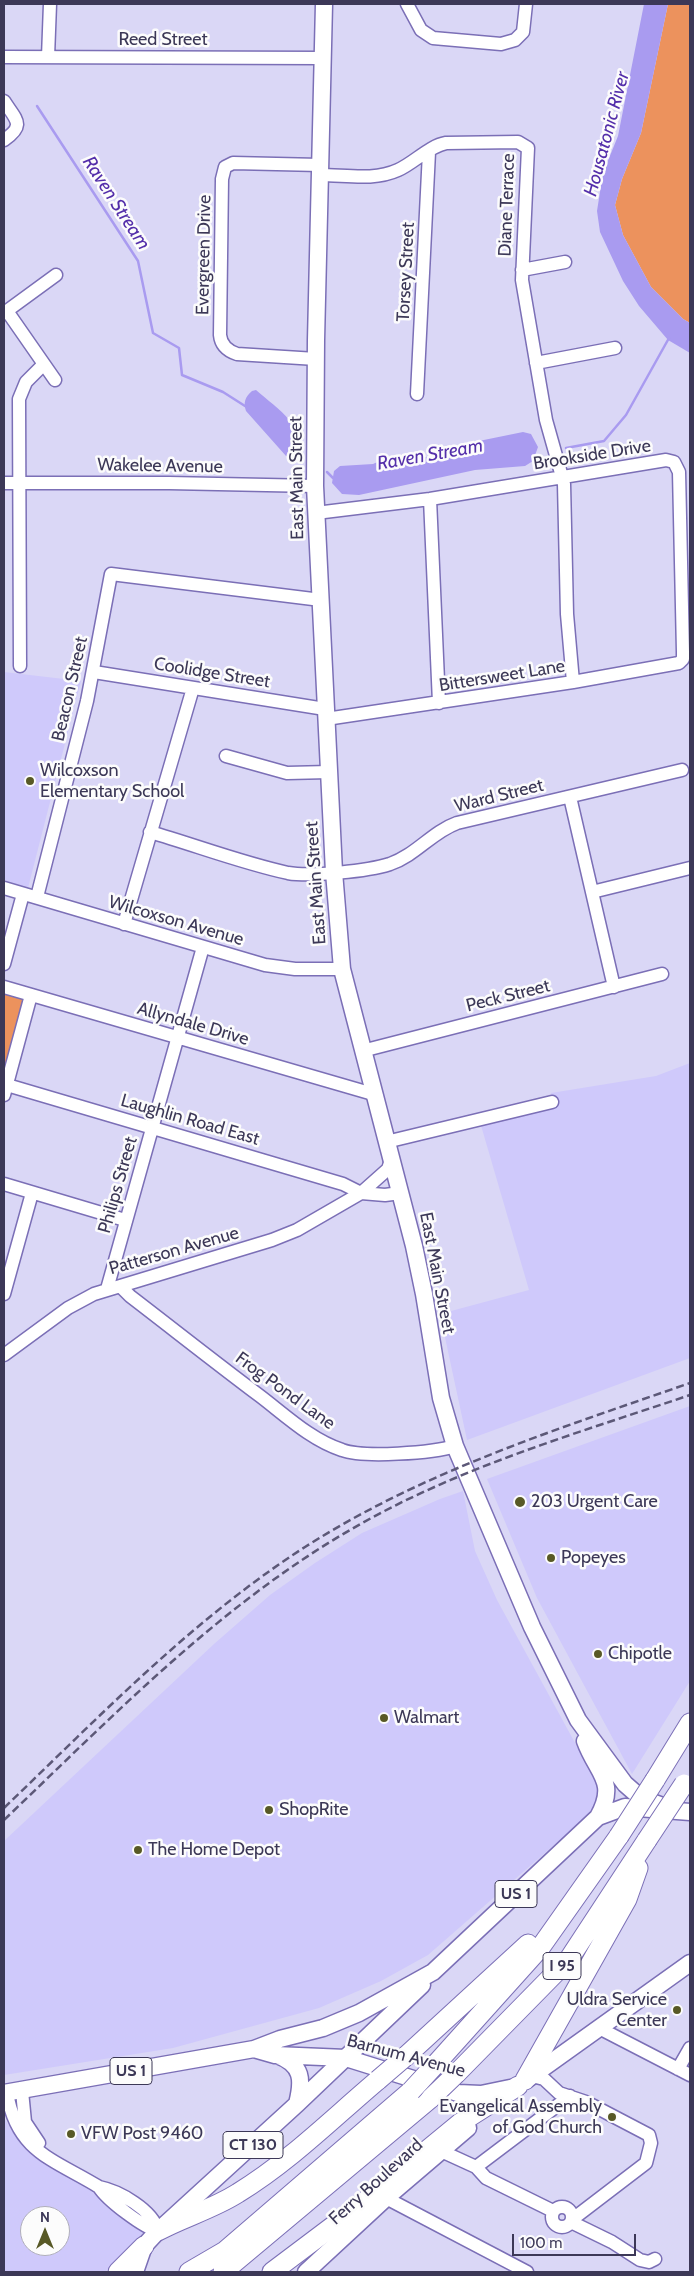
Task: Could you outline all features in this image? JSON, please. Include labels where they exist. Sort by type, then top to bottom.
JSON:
[{"type":"highway","name":"I 95","points":[[188,2272],[225,2251],[410,2091],[434,2066],[540,1948],[619,1836],[690,1723]]},
{"type":"highway","name":"I 95","points":[[223,2272],[431,2098],[569,1959],[687,1779]]},
{"type":"highway","points":[[272,2272],[353,2212],[460,2123],[525,2081],[627,1899],[647,1840]]},
{"type":"highway","points":[[158,2231],[221,2203],[243,2190],[285,2159],[381,2074],[406,2056],[573,1902]]},
{"type":"highway","points":[[118,2272],[144,2246]]},
{"type":"main road","name":"East Main Street","points":[[324,4],[315,486],[325,714],[334,872],[342,969],[420,1274],[441,1398],[455,1446],[532,1627],[578,1720],[625,1784],[642,1798],[673,1810]]},
{"type":"main road","name":"East Main Street","points":[[578,1720],[585,1744],[607,1789],[606,1803],[598,1817]]},
{"type":"main road","name":"Barnum Avenue","points":[[11,2092],[254,2049],[280,2039],[323,2028],[359,2013],[433,1972],[598,1817],[625,1807],[690,1812]]},
{"type":"main road","name":"Ferry Boulevard","points":[[306,2272],[386,2198],[525,2081],[690,1963]]},
{"type":"main road","name":"CT 130","points":[[135,2272],[144,2246],[158,2231],[346,2058],[419,1988],[433,1972]]},
{"type":"main road","points":[[381,2074],[371,2055],[370,2044],[374,2038],[411,2004],[419,1988]]},
{"type":"main road","name":"Barnum Avenue","points":[[254,2049],[275,2055],[346,2058],[381,2074],[458,2093],[491,2093],[525,2081]]},
{"type":"main road","points":[[275,2055],[290,2062],[298,2072],[302,2084],[297,2104]]},
{"type":"street","points":[[48,57],[50,4]]},
{"type":"street","points":[[407,4],[421,30],[433,38],[500,44],[514,40],[523,32],[526,4]]},
{"type":"street","name":"Reed Street","points":[[4,58],[322,58]]},
{"type":"street","points":[[4,101],[17,121],[18,128],[16,132],[4,140]]},
{"type":"street","name":"Diane Terrace","points":[[320,170],[373,176],[388,174],[446,143],[518,142],[526,146],[529,155],[522,270],[546,420],[562,477],[573,682]]},
{"type":"street","name":"Torsey Street","points":[[417,394],[429,152]]},
{"type":"street","name":"Evergreen Drive","points":[[316,359],[237,354],[228,350],[222,343],[220,335],[222,188],[223,170],[232,162],[320,170]]},
{"type":"street","points":[[522,270],[565,262]]},
{"type":"street","points":[[54,380],[5,312],[56,276]]},
{"type":"street","points":[[536,363],[615,348]]},
{"type":"street","points":[[20,666],[20,393],[26,382],[43,365]]},
{"type":"street","name":"Brookside Drive","points":[[316,513],[430,498],[662,461],[672,461],[676,463],[679,472],[686,595],[682,662]]},
{"type":"street","name":"Wakelee Avenue","points":[[4,483],[169,483],[315,486]]},
{"type":"street","points":[[430,498],[438,703]]},
{"type":"street","name":"Beacon Street","points":[[37,898],[94,672],[111,574],[320,600]]},
{"type":"street","name":"Bittersweet Lane","points":[[325,714],[438,703],[674,666],[682,662]]},
{"type":"street","name":"Coolidge Street","points":[[94,672],[193,688],[325,714]]},
{"type":"street","points":[[124,924],[193,688]]},
{"type":"street","points":[[226,756],[287,773],[329,772]]},
{"type":"street","name":"Ward Street","points":[[150,832],[290,873],[334,872],[390,864],[412,854],[443,830],[457,823],[682,770]]},
{"type":"street","points":[[570,797],[614,987]]},
{"type":"street","points":[[592,892],[690,868]]},
{"type":"street","name":"Wilcoxson Avenue","points":[[4,888],[273,966],[342,969]]},
{"type":"street","points":[[4,964],[23,894]]},
{"type":"street","name":"Philips Street","points":[[107,1289],[125,1220],[204,947]]},
{"type":"street","name":"Peck Street","points":[[362,1051],[662,974]]},
{"type":"street","name":"Allyndale Drive","points":[[4,987],[373,1094]]},
{"type":"street","points":[[5,1090],[31,995]]},
{"type":"street","name":"Laughlin Road East","points":[[5,1090],[153,1128],[344,1184],[361,1193]]},
{"type":"street","points":[[386,1142],[552,1102]]},
{"type":"street","name":"Patterson Avenue","points":[[4,1355],[77,1302],[107,1289],[272,1240],[296,1230],[361,1193],[388,1169],[391,1160]]},
{"type":"street","points":[[4,1184],[125,1220]]},
{"type":"street","points":[[4,1294],[32,1193]]},
{"type":"street","points":[[361,1193],[385,1195],[400,1193]]},
{"type":"street","name":"Frog Pond Lane","points":[[120,1286],[130,1296],[294,1422],[328,1444],[342,1450],[363,1454],[436,1450],[455,1446]]},
{"type":"street","points":[[599,2028],[690,2075]]},
{"type":"street","points":[[678,2069],[690,2048]]},
{"type":"street","points":[[525,2081],[544,2079],[559,2093],[586,2102],[649,2135],[651,2143],[646,2163],[571,2220]]},
{"type":"street","points":[[11,2092],[11,2114],[20,2134],[32,2146],[99,2187],[111,2190],[139,2208],[156,2222],[158,2231]]},
{"type":"street","points":[[476,2167],[570,2096]]},
{"type":"street","points":[[441,2151],[476,2167],[486,2178],[553,2211],[558,2207],[565,2207],[570,2211],[571,2220]]},
{"type":"street","points":[[386,2198],[527,2272]]},
{"type":"street","points":[[571,2220],[612,2242],[640,2260],[649,2262],[655,2259]]},
{"type":"shaded area","points":[[644,4],[668,4],[641,133],[622,179],[615,205],[623,235],[651,287],[683,319],[690,323],[690,353],[668,340],[639,306],[623,281],[600,232],[597,211],[603,173],[618,136]]},
{"type":"shaded area","points":[[668,4],[690,4],[690,323],[683,319],[651,287],[623,235],[615,205],[622,179],[641,133]]},
{"type":"shaded area","points":[[256,390],[282,412],[295,428],[299,438],[296,460],[286,456],[246,411],[246,398],[252,391]]},
{"type":"shaded area","points":[[523,432],[531,434],[538,447],[533,461],[525,466],[475,470],[359,495],[342,494],[332,483],[334,471],[340,466],[373,464],[384,459],[405,456],[431,457],[474,442]]},
{"type":"shaded area","name":"Wilcoxson Elementary School","points":[[4,672],[81,681],[28,888],[4,880]]},
{"type":"shaded area","points":[[4,993],[21,998],[25,1002],[4,1075]]},
{"type":"shaded area","points":[[690,1063],[690,1358],[467,1440],[440,1314],[529,1290],[480,1122],[553,1105],[551,1093],[656,1076]]},
{"type":"shaded area","points":[[690,1406],[690,1681],[632,1774],[537,1598],[487,1479]]},
{"type":"shaded area","points":[[463,1491],[475,1551],[497,1600],[598,1785],[599,1794],[593,1811],[428,1955],[381,1981],[319,2008],[173,2048],[4,2075],[4,1841],[214,1644],[270,1595],[362,1533]]},
{"type":"shaded area","points":[[4,2118],[18,2139],[146,2230],[105,2272],[4,2272]]},
{"type":"waterway","name":"Raven Stream","points":[[37,106],[138,261],[153,333],[179,348],[182,375],[223,392],[245,406]]},
{"type":"waterway","name":"Raven Stream","points":[[566,448],[604,441],[626,415],[669,338]]},
{"type":"waterway","name":"Raven Stream","points":[[298,445],[303,449]]},
{"type":"waterway","name":"Raven Stream","points":[[327,472],[333,478]]},
{"type":"railway","points":[[4,1808],[148,1670],[186,1637],[224,1605],[305,1547],[350,1520],[444,1474],[542,1435],[690,1383]]},
{"type":"railway","points":[[4,1820],[169,1664],[256,1593],[302,1560],[350,1530],[390,1508],[474,1470],[690,1395]]},
{"type":"place","name":"Wilcoxson Elementary School","points":[[30,781]]},
{"type":"place","name":"203 Urgent Care","points":[[520,1502]]},
{"type":"place","name":"Popeyes","points":[[551,1558]]},
{"type":"place","name":"Chipotle","points":[[598,1654]]},
{"type":"place","name":"Walmart","points":[[384,1718]]},
{"type":"place","name":"ShopRite","points":[[269,1810]]},
{"type":"place","name":"The Home Depot","points":[[138,1850]]},
{"type":"place","name":"Uldra Service Center","points":[[677,2010]]},
{"type":"place","name":"Evangelical Assembly of God Church","points":[[612,2117]]},
{"type":"place","name":"VFW Post 9460","points":[[71,2134]]},
{"type":"water label","name":"Housatonic River","points":[[607,134]]}]
